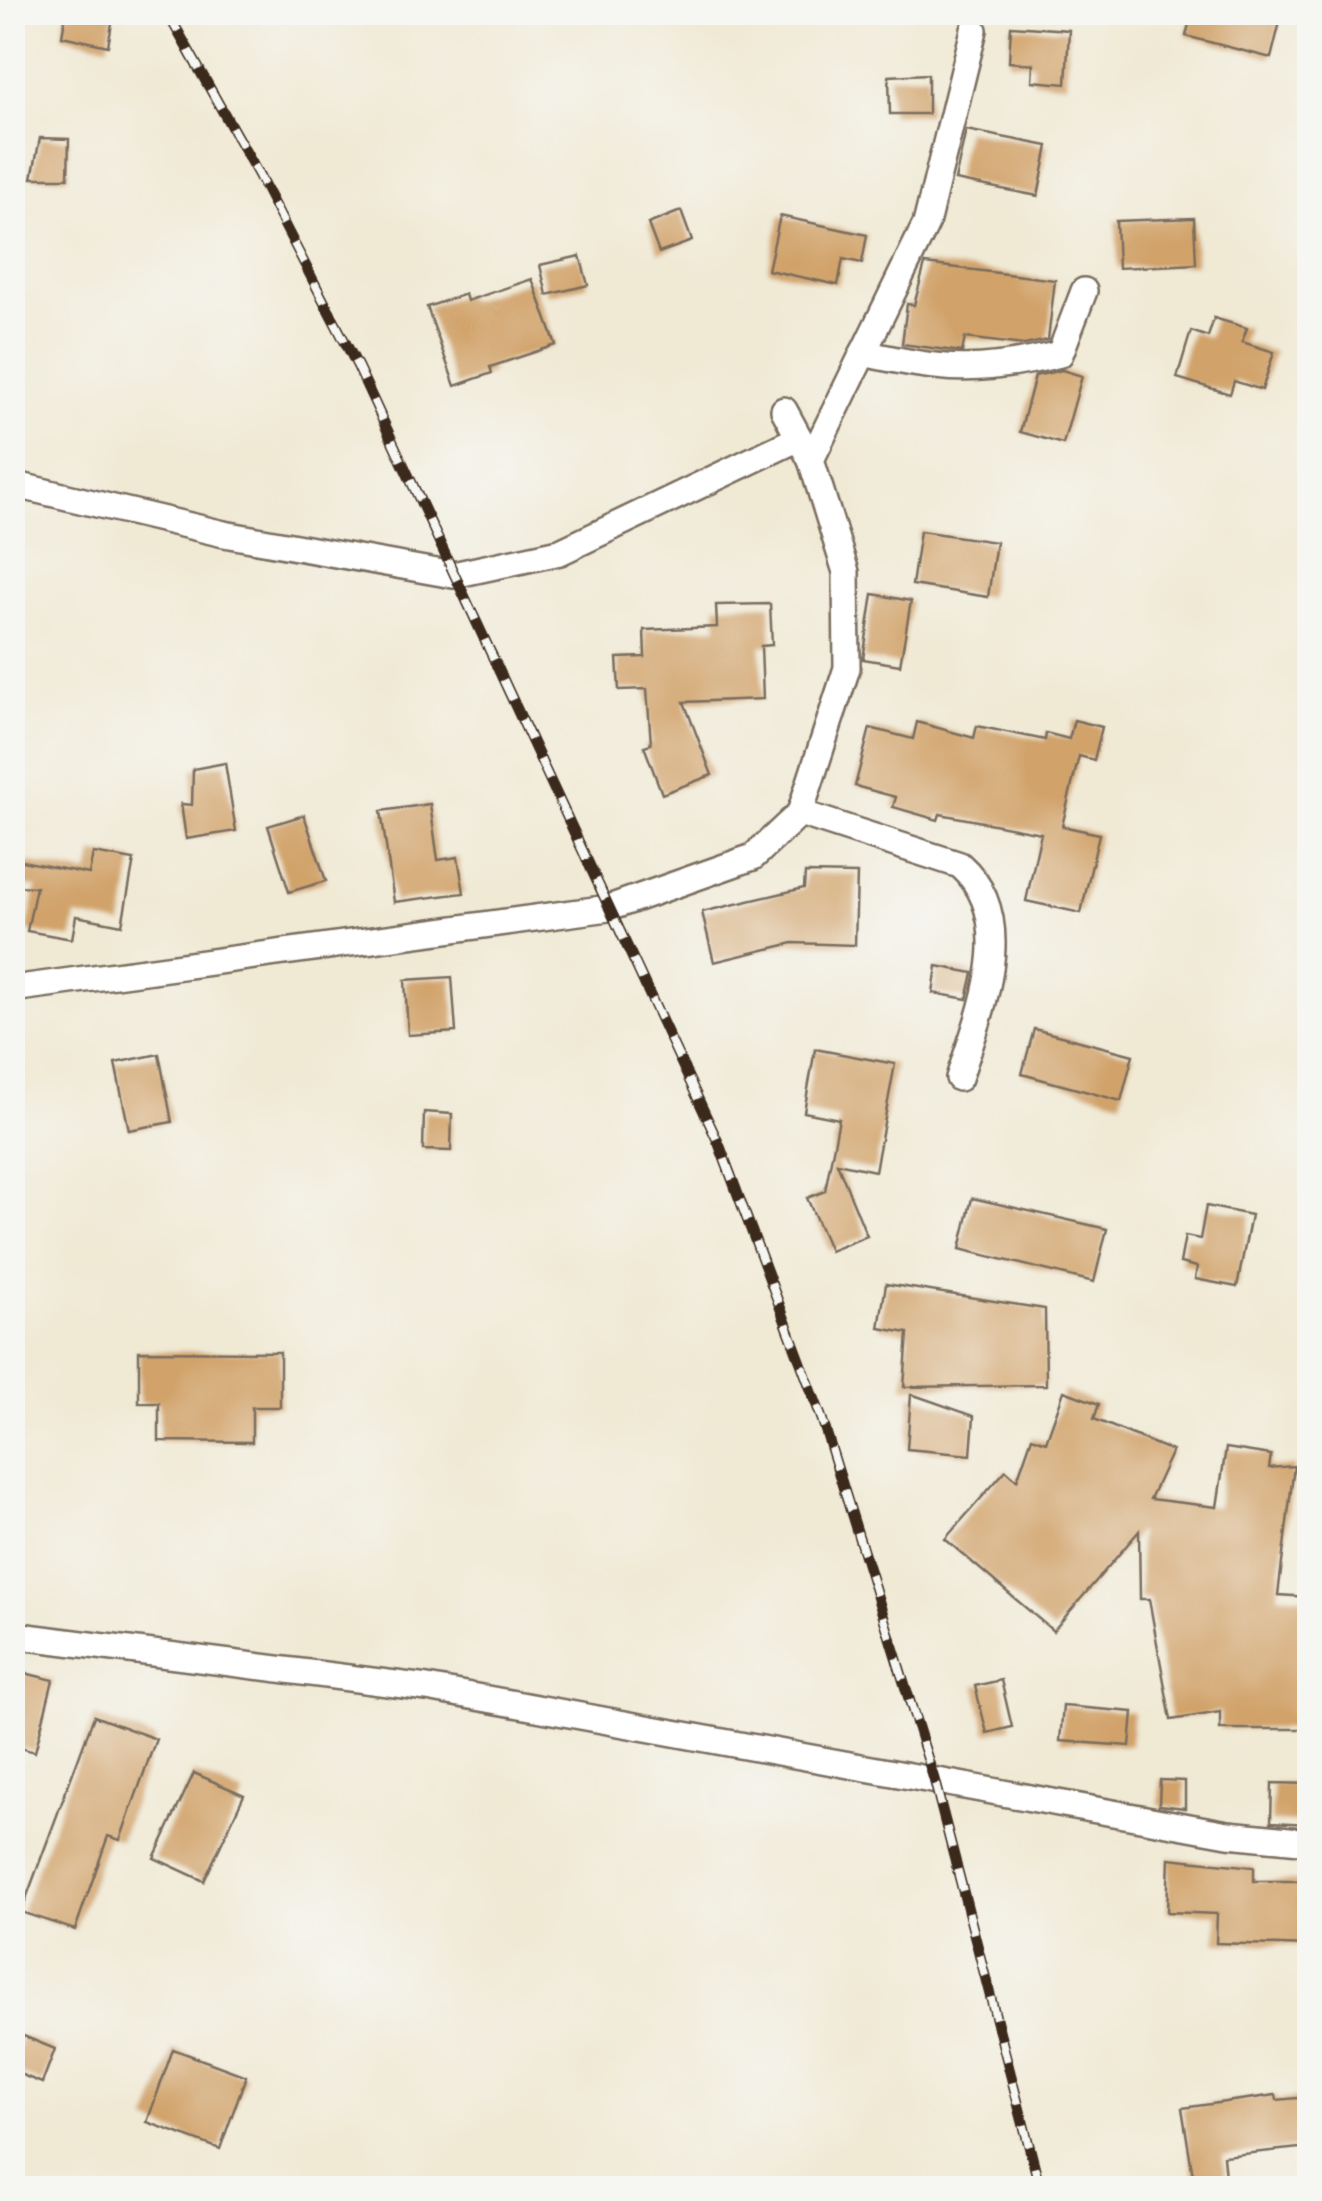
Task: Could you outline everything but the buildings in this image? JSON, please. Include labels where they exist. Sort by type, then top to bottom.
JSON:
[{"type":"street","points":[[12,484],[224,534],[453,575],[560,552],[805,449],[863,353],[926,224],[974,30]]},
{"type":"street","points":[[863,353],[930,368],[996,370],[1060,354],[1084,291]]},
{"type":"street","points":[[12,990],[609,908],[753,857],[800,813],[847,668],[846,572],[805,449],[784,410]]},
{"type":"street","points":[[800,813],[960,865],[974,878],[991,916],[994,943],[960,1078]]},
{"type":"street","points":[[12,1635],[427,1688],[1228,1834],[1310,1842]]},
{"type":"railway","points":[[167,12],[258,174],[358,367],[719,1144],[822,1419],[934,1779],[1040,2188]]}]
